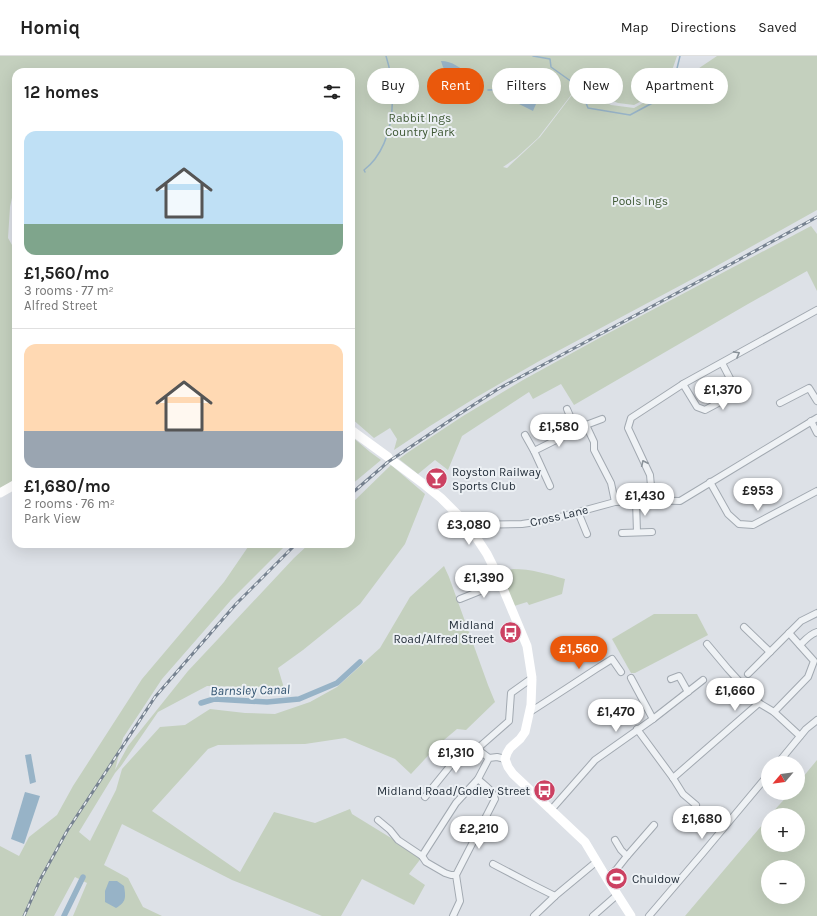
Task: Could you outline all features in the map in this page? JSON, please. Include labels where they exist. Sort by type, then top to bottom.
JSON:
[{"type":"main road","points":[[355,433],[430,489],[468,525],[487,554],[527,646],[532,678],[530,712],[525,732],[507,753],[505,759],[508,767],[513,774],[581,838],[631,916]]},
{"type":"main road","points":[[0,493],[12,486]]},
{"type":"street","points":[[649,500],[651,486],[650,475],[628,428],[631,418],[683,384],[817,310]]},
{"type":"street","points":[[683,384],[697,408],[705,410],[733,395],[735,388],[722,363]]},
{"type":"street","points":[[780,403],[809,388],[817,401]]},
{"type":"street","points":[[567,409],[576,430]]},
{"type":"street","name":"Cross Lane","points":[[468,525],[522,524],[549,520],[615,502],[649,500],[680,501],[817,418]]},
{"type":"street","points":[[534,451],[586,425],[602,419]]},
{"type":"street","points":[[811,421],[817,433]]},
{"type":"street","points":[[586,425],[594,442],[594,450],[611,483],[615,502]]},
{"type":"street","points":[[526,435],[550,486]]},
{"type":"street","points":[[710,482],[728,514],[739,524],[753,525],[817,491]]},
{"type":"street","points":[[636,501],[637,532]]},
{"type":"street","points":[[578,512],[587,534]]},
{"type":"street","points":[[622,533],[652,532]]},
{"type":"street","points":[[460,599],[500,581]]},
{"type":"street","points":[[748,674],[801,622],[817,613]]},
{"type":"street","points":[[744,627],[770,652]]},
{"type":"street","points":[[800,645],[806,638],[817,632]]},
{"type":"street","points":[[774,712],[808,677],[814,661],[789,633]]},
{"type":"street","points":[[707,644],[759,703],[774,712],[800,736]]},
{"type":"street","points":[[530,712],[612,659],[621,672]]},
{"type":"street","points":[[670,680],[681,674],[688,692]]},
{"type":"street","points":[[425,797],[464,750],[477,749],[509,720],[511,693],[532,678]]},
{"type":"street","points":[[631,678],[653,719]]},
{"type":"street","points":[[551,810],[595,760],[653,719],[703,680]]},
{"type":"street","points":[[673,778],[759,703]]},
{"type":"street","points":[[784,756],[806,729],[817,720]]},
{"type":"street","points":[[637,729],[683,794],[696,805]]},
{"type":"street","points":[[477,749],[489,758],[497,757],[505,759]]},
{"type":"street","points":[[422,856],[456,803],[478,779],[489,758]]},
{"type":"street","points":[[453,916],[460,901],[456,875],[495,800],[492,792],[478,779]]},
{"type":"street","points":[[649,916],[761,783]]},
{"type":"street","points":[[378,820],[390,830],[398,840],[422,856],[426,862],[445,873],[456,875]]},
{"type":"street","points":[[606,877],[616,870],[654,825]]},
{"type":"street","points":[[615,840],[627,856]]},
{"type":"street","points":[[534,916],[555,896],[596,862]]},
{"type":"street","points":[[493,864],[555,896]]},
{"type":"street","points":[[593,916],[617,895]]},
{"type":"green space","points":[[0,56],[677,56],[673,68],[631,68],[631,104],[636,104],[634,105],[623,104],[623,68],[569,68],[569,98],[538,138],[516,158],[503,167],[507,168],[540,137],[569,99],[569,104],[609,104],[634,108],[641,104],[728,104],[728,68],[699,68],[717,56],[817,56],[817,210],[713,268],[541,360],[475,398],[394,450],[397,439],[390,428],[374,438],[355,421],[355,68],[12,68],[12,198],[8,238],[12,245],[12,482],[0,489]]},
{"type":"green space","points":[[811,226],[817,234],[817,291],[807,271],[574,405],[561,384],[533,399],[529,392],[462,436],[448,470],[435,460],[418,474],[399,459],[463,416],[523,380]]},
{"type":"green space","points":[[355,439],[381,460],[355,482]]},
{"type":"green space","points":[[391,465],[425,494],[405,544],[360,604],[278,668],[284,688],[207,686],[158,712],[115,773],[79,832],[90,841],[116,790],[122,769],[160,727],[185,725],[210,709],[245,713],[275,714],[310,702],[337,687],[380,648],[410,597],[444,566],[495,702],[466,730],[457,729],[438,745],[411,774],[395,759],[345,738],[305,744],[218,745],[208,749],[152,811],[240,872],[274,812],[315,823],[350,809],[352,814],[422,857],[409,874],[425,885],[414,905],[362,879],[341,916],[322,916],[232,880],[122,824],[104,865],[128,878],[143,907],[162,916],[73,916],[87,883],[75,877],[54,916],[0,916],[0,846],[19,856],[29,837],[57,815],[73,786],[142,679],[224,582],[247,548],[283,548],[231,600],[162,679],[123,738],[115,770],[128,746],[188,671],[305,548],[355,548],[355,500]]},
{"type":"green space","points":[[513,569],[533,571],[565,579],[562,594],[529,605],[527,602],[511,607],[497,574]]},
{"type":"green space","points":[[654,614],[697,614],[708,635],[635,673],[631,673],[612,639]]},
{"type":"green space","points":[[817,760],[817,916],[685,916],[761,826],[761,852],[805,852],[805,808],[776,808],[784,800],[805,800],[805,775]]},
{"type":"water","points":[[441,61],[456,65],[460,68],[444,68]]},
{"type":"water","points":[[519,104],[536,104],[533,111]]},
{"type":"water","points":[[31,754],[36,782],[30,784],[25,755]]},
{"type":"water","points":[[25,792],[40,796],[24,844],[11,839]]},
{"type":"water","points":[[109,881],[117,881],[124,886],[125,894],[123,902],[116,908],[105,902],[105,891]]},
{"type":"waterway","points":[[365,172],[364,170],[373,162],[380,151],[390,124],[392,83],[386,56]]},
{"type":"waterway","points":[[533,56],[550,59],[551,67],[572,82],[578,93],[584,94],[588,108],[630,115],[671,93],[680,56]]},
{"type":"waterway","points":[[488,90],[492,90]]},
{"type":"waterway","name":"Barnsley Canal","points":[[201,703],[214,699],[267,702],[299,699],[337,683],[360,662]]},
{"type":"waterway","name":"Barnsley Canal","points":[[64,916],[83,877]]},
{"type":"railway","points":[[355,491],[388,462],[498,389],[817,217]]},
{"type":"railway","points":[[24,916],[41,878],[67,831],[155,697],[236,604],[292,548]]},
{"type":"place","name":"Royston Railway Sports Club","points":[[436,479]]},
{"type":"place","name":"Midland Road/Alfred Street","points":[[510,632]]},
{"type":"place","name":"Midland Road/Godley Street","points":[[545,791]]},
{"type":"place","name":"Chuldow","points":[[617,879]]},
{"type":"park label","name":"Rabbit Ings Country Park","points":[[420,125]]},
{"type":"park label","name":"Pools Ings","points":[[640,201]]}]
